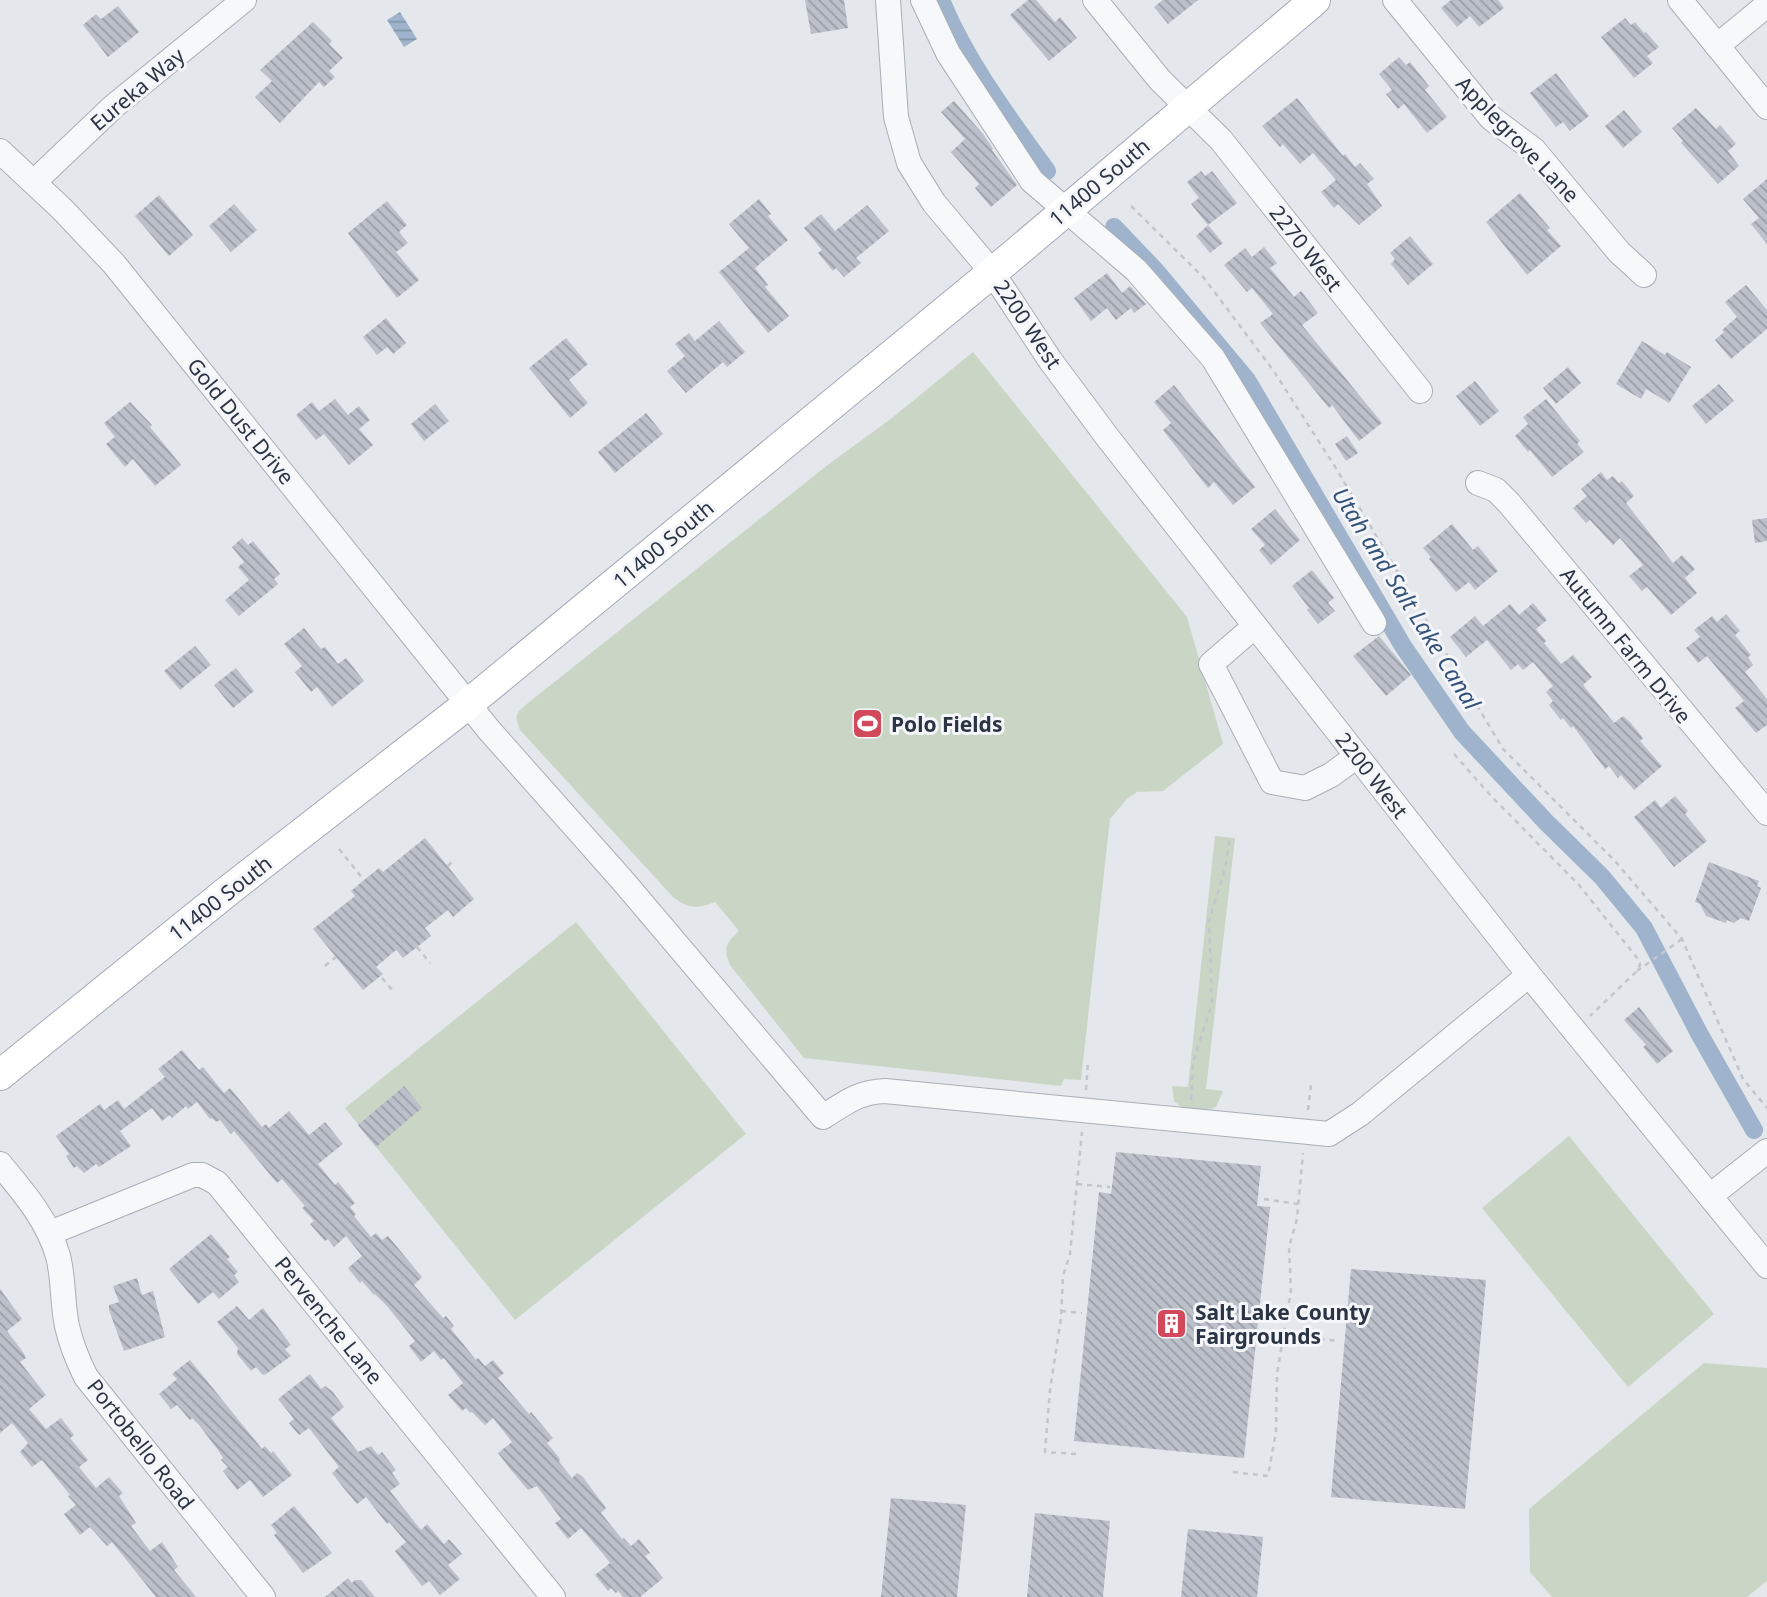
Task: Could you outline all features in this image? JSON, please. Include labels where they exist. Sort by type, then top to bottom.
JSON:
[{"type":"main road","name":"11400 South","points":[[0,1075],[229,890],[468,704],[992,272],[1315,0]]},
{"type":"street","name":"Eureka Way","points":[[34,182],[114,106],[244,0]]},
{"type":"street","name":"2200 West","points":[[888,0],[896,117],[909,163],[934,203],[992,272],[1108,438],[1255,626],[1529,975],[1767,1266]]},
{"type":"street","points":[[922,0],[948,53],[1032,181],[1136,270],[1213,358],[1374,624]]},
{"type":"street","name":"2270 West","points":[[1095,0],[1160,80],[1222,140],[1420,391]]},
{"type":"street","name":"Applegrove Lane","points":[[1395,0],[1491,118],[1534,150],[1619,252],[1644,275]]},
{"type":"street","points":[[1680,0],[1767,107]]},
{"type":"street","points":[[1717,46],[1767,5]]},
{"type":"street","name":"Gold Dust Drive","points":[[0,151],[114,264],[525,773],[631,890],[823,1117],[850,1099],[867,1092],[886,1091],[1329,1134],[1360,1114],[1529,975]]},
{"type":"street","name":"Autumn Farm Drive","points":[[1478,483],[1496,491],[1510,503],[1767,813]]},
{"type":"street","points":[[1255,626],[1211,664],[1272,782],[1305,788],[1331,775],[1357,756]]},
{"type":"street","points":[[1710,1196],[1767,1151]]},
{"type":"street","name":"Portobello Road","points":[[0,1164],[38,1210],[50,1233],[63,1279],[66,1325],[86,1377],[263,1597]]},
{"type":"street","name":"Pervenche Lane","points":[[50,1233],[193,1175],[202,1175],[217,1184],[553,1597]]},
{"type":"path","points":[[1131,205],[1203,278],[1273,370],[1334,465],[1503,749],[1615,861],[1682,939],[1743,1079],[1767,1108]]},
{"type":"path","points":[[1454,754],[1578,885],[1638,960],[1640,965],[1637,971]]},
{"type":"path","points":[[1190,1110],[1193,1062],[1212,1004],[1209,921],[1225,869],[1230,836]]},
{"type":"path","points":[[340,849],[364,880]]},
{"type":"path","points":[[448,866],[453,861]]},
{"type":"path","points":[[1574,1030],[1637,971],[1682,939]]},
{"type":"path","points":[[417,947],[430,963]]},
{"type":"path","points":[[325,966],[336,957]]},
{"type":"path","points":[[382,978],[394,992]]},
{"type":"path","points":[[1085,1101],[1088,1062]]},
{"type":"path","points":[[1306,1120],[1311,1085]]},
{"type":"path","points":[[1076,1454],[1045,1452],[1063,1276],[1070,1254],[1082,1129]]},
{"type":"path","points":[[1233,1472],[1268,1476],[1276,1432],[1277,1374],[1291,1290],[1289,1247],[1298,1204],[1304,1146]]},
{"type":"path","points":[[1077,1184],[1110,1187]]},
{"type":"path","points":[[1264,1199],[1298,1204]]},
{"type":"path","points":[[1061,1311],[1082,1313]]},
{"type":"path","points":[[1260,1332],[1339,1341]]},
{"type":"green space","name":"Polo Fields","points":[[973,352],[1187,617],[1223,744],[1163,791],[1137,792],[1127,799],[1110,819],[1081,1080],[1064,1079],[1061,1086],[804,1058],[730,965],[727,946],[739,931],[715,902],[693,907],[673,897],[520,730],[516,718],[528,703]]},
{"type":"green space","points":[[1215,836],[1235,838],[1206,1089],[1223,1091],[1216,1107],[1194,1111],[1183,1108],[1174,1101],[1172,1086],[1188,1087]]},
{"type":"green space","points":[[576,922],[746,1134],[515,1320],[345,1108]]},
{"type":"green space","points":[[1569,1136],[1714,1314],[1628,1387],[1482,1208]]},
{"type":"green space","points":[[1704,1363],[1767,1368],[1767,1581],[1747,1597],[1552,1597],[1530,1572],[1529,1509]]},
{"type":"water","points":[[400,12],[417,39],[404,47],[387,20]]},
{"type":"building","points":[[805,0],[844,0],[848,28],[811,34]]},
{"type":"building","points":[[1028,0],[1036,0],[1055,22],[1060,17],[1077,38],[1049,61],[1010,15]]},
{"type":"building","points":[[1163,0],[1198,0],[1168,24],[1154,7]]},
{"type":"building","points":[[1451,0],[1498,0],[1504,8],[1479,27],[1470,16],[1457,27],[1441,8]]},
{"type":"building","points":[[118,6],[139,32],[108,57],[83,25],[96,14],[101,19]]},
{"type":"building","points":[[1625,18],[1631,25],[1635,22],[1659,47],[1647,56],[1653,63],[1634,78],[1601,37]]},
{"type":"building","points":[[313,22],[332,41],[329,44],[343,58],[329,71],[335,77],[324,87],[319,82],[280,123],[255,97],[272,81],[260,70]]},
{"type":"building","points":[[1399,57],[1406,65],[1410,62],[1429,86],[1425,90],[1447,117],[1427,133],[1404,104],[1398,109],[1386,94],[1392,90],[1379,74]]},
{"type":"building","points":[[1556,73],[1589,116],[1570,131],[1563,122],[1556,127],[1530,93]]},
{"type":"building","points":[[1297,98],[1343,156],[1345,154],[1355,167],[1360,163],[1374,179],[1367,184],[1382,206],[1359,225],[1338,204],[1334,208],[1321,192],[1336,180],[1313,153],[1300,164],[1283,144],[1280,147],[1262,126]]},
{"type":"building","points":[[954,101],[983,134],[1017,185],[991,207],[975,188],[979,184],[951,152],[965,139],[941,112]]},
{"type":"building","points":[[1696,108],[1716,129],[1720,125],[1736,144],[1728,151],[1739,166],[1718,184],[1681,143],[1683,141],[1672,128]]},
{"type":"building","points":[[1624,110],[1642,132],[1623,148],[1605,126]]},
{"type":"building","points":[[1201,171],[1205,176],[1212,171],[1237,203],[1208,225],[1191,204],[1199,198],[1187,182]]},
{"type":"building","points":[[1767,179],[1767,244],[1751,224],[1759,218],[1743,199]]},
{"type":"building","points":[[1520,193],[1550,228],[1547,230],[1561,246],[1527,275],[1486,222]]},
{"type":"building","points":[[159,195],[193,235],[169,256],[135,216]]},
{"type":"building","points":[[759,199],[771,214],[768,216],[788,240],[755,268],[768,285],[765,287],[789,316],[768,333],[719,272],[749,248],[729,224]]},
{"type":"building","points":[[387,201],[407,225],[399,232],[408,243],[396,252],[419,280],[397,298],[348,233]]},
{"type":"building","points":[[234,204],[257,230],[231,252],[209,226]]},
{"type":"building","points":[[867,205],[889,231],[856,258],[861,263],[844,277],[836,268],[833,271],[818,253],[822,250],[804,228],[821,214],[835,231]]},
{"type":"building","points":[[1208,225],[1223,243],[1210,253],[1196,236]]},
{"type":"building","points":[[1410,236],[1433,264],[1408,285],[1391,264],[1395,259],[1390,253]]},
{"type":"building","points":[[1264,247],[1277,263],[1270,268],[1294,297],[1301,291],[1318,313],[1302,325],[1382,423],[1359,441],[1332,405],[1329,408],[1260,323],[1273,314],[1252,288],[1247,292],[1224,265],[1245,248],[1252,257]]},
{"type":"building","points":[[1107,273],[1122,293],[1130,286],[1146,304],[1134,313],[1131,308],[1116,320],[1107,308],[1091,321],[1074,298]]},
{"type":"building","points":[[1746,285],[1767,310],[1767,329],[1731,359],[1715,340],[1737,317],[1725,302]]},
{"type":"building","points":[[386,318],[406,343],[393,354],[387,347],[377,355],[363,337]]},
{"type":"building","points":[[719,321],[745,352],[727,367],[723,362],[686,393],[667,371],[685,356],[675,344],[689,333],[695,341]]},
{"type":"building","points":[[566,338],[588,364],[569,380],[588,403],[570,418],[529,368]]},
{"type":"building","points":[[1642,341],[1691,367],[1669,403],[1646,389],[1641,399],[1616,384]]},
{"type":"building","points":[[1568,367],[1581,383],[1556,404],[1543,388]]},
{"type":"building","points":[[1475,381],[1499,411],[1480,426],[1456,396]]},
{"type":"building","points":[[1719,384],[1734,401],[1706,424],[1692,406]]},
{"type":"building","points":[[1174,385],[1255,487],[1233,505],[1214,482],[1208,488],[1163,430],[1171,423],[1154,402]]},
{"type":"building","points":[[335,399],[348,415],[359,406],[370,420],[359,429],[373,445],[349,465],[324,434],[316,440],[296,415],[312,402],[319,411]]},
{"type":"building","points":[[1546,399],[1580,441],[1577,444],[1584,452],[1552,477],[1515,436],[1528,424],[1523,417]]},
{"type":"building","points":[[130,402],[152,425],[150,427],[181,465],[155,486],[133,459],[125,467],[106,444],[115,437],[104,423]]},
{"type":"building","points":[[435,404],[449,421],[424,441],[411,424]]},
{"type":"building","points":[[646,413],[663,434],[615,473],[598,452]]},
{"type":"building","points":[[1347,436],[1358,453],[1346,461],[1335,444]]},
{"type":"building","points":[[1601,472],[1607,480],[1613,476],[1619,483],[1622,481],[1634,496],[1626,503],[1673,563],[1682,555],[1695,569],[1685,578],[1697,593],[1671,615],[1647,587],[1642,591],[1629,576],[1643,565],[1620,538],[1613,545],[1590,520],[1586,523],[1573,508],[1587,496],[1581,489]]},
{"type":"building","points":[[1275,509],[1300,540],[1271,565],[1259,550],[1265,545],[1251,529]]},
{"type":"building","points":[[1767,518],[1767,541],[1755,543],[1752,520]]},
{"type":"building","points":[[1452,524],[1473,550],[1478,546],[1498,571],[1475,590],[1469,582],[1456,592],[1423,548]]},
{"type":"building","points":[[242,538],[248,545],[253,541],[280,574],[274,579],[278,584],[239,616],[225,600],[249,580],[238,567],[244,562],[232,547]]},
{"type":"building","points":[[1312,570],[1334,598],[1328,603],[1335,611],[1318,624],[1292,586]]},
{"type":"building","points":[[1533,603],[1547,620],[1536,629],[1546,641],[1544,643],[1561,664],[1573,655],[1592,677],[1583,685],[1614,723],[1623,716],[1630,722],[1643,738],[1640,741],[1662,766],[1634,790],[1621,775],[1618,778],[1609,766],[1605,769],[1573,726],[1571,728],[1563,718],[1561,720],[1549,705],[1553,701],[1546,692],[1553,686],[1533,662],[1523,670],[1518,664],[1511,670],[1487,640],[1466,657],[1450,637],[1475,616],[1483,626],[1510,604],[1519,615]]},
{"type":"building","points":[[1726,614],[1740,631],[1735,635],[1751,655],[1748,657],[1753,665],[1745,672],[1767,699],[1767,725],[1756,733],[1735,708],[1744,701],[1707,656],[1698,663],[1686,648],[1700,637],[1694,630],[1712,616],[1717,622]]},
{"type":"building","points":[[304,628],[321,649],[325,647],[338,664],[346,658],[364,681],[332,707],[317,687],[311,692],[295,672],[302,666],[284,644]]},
{"type":"building","points":[[1379,636],[1411,675],[1386,696],[1353,656]]},
{"type":"building","points":[[195,646],[211,665],[180,690],[164,671]]},
{"type":"building","points":[[236,668],[254,691],[233,708],[214,685]]},
{"type":"building","points":[[1675,796],[1688,811],[1685,814],[1707,841],[1674,867],[1634,817],[1655,800],[1661,808]]},
{"type":"building","points":[[425,838],[474,899],[453,917],[448,910],[425,928],[431,936],[403,958],[396,950],[376,967],[383,974],[363,990],[313,929],[355,896],[351,891],[364,880],[379,868],[383,872]]},
{"type":"building","points":[[1709,862],[1759,881],[1757,886],[1761,888],[1749,921],[1741,918],[1734,923],[1727,920],[1726,923],[1706,916],[1700,904],[1695,902]]},
{"type":"building","points":[[1639,1007],[1673,1051],[1657,1064],[1643,1047],[1646,1045],[1624,1020]]},
{"type":"building","points":[[182,1050],[199,1070],[203,1067],[224,1093],[230,1088],[262,1127],[266,1124],[269,1128],[289,1111],[309,1135],[325,1122],[343,1144],[318,1164],[335,1185],[338,1182],[355,1203],[350,1207],[356,1214],[354,1216],[371,1237],[376,1233],[382,1240],[388,1236],[422,1277],[414,1285],[443,1318],[446,1316],[454,1326],[451,1329],[476,1360],[478,1358],[485,1366],[493,1360],[504,1373],[498,1378],[553,1438],[547,1443],[560,1459],[559,1462],[572,1478],[577,1473],[582,1476],[606,1508],[601,1513],[622,1539],[631,1546],[639,1539],[650,1553],[645,1556],[663,1578],[640,1597],[623,1597],[611,1588],[608,1591],[595,1575],[610,1563],[581,1528],[568,1539],[555,1523],[561,1519],[537,1486],[528,1490],[511,1470],[498,1453],[512,1442],[493,1418],[485,1425],[466,1408],[462,1411],[448,1395],[463,1383],[444,1358],[441,1360],[434,1351],[421,1362],[409,1346],[415,1341],[387,1306],[362,1281],[360,1283],[348,1268],[362,1256],[346,1236],[334,1247],[328,1239],[325,1241],[310,1224],[314,1221],[302,1208],[305,1206],[282,1179],[277,1183],[234,1131],[231,1134],[220,1120],[216,1122],[210,1119],[197,1102],[188,1109],[186,1106],[172,1118],[170,1115],[162,1121],[152,1108],[120,1131],[131,1146],[99,1167],[96,1164],[84,1173],[77,1166],[74,1168],[66,1156],[69,1154],[56,1136],[100,1104],[104,1110],[118,1100],[124,1109],[165,1077],[158,1069]]},
{"type":"building","points":[[404,1086],[422,1108],[376,1147],[358,1125]]},
{"type":"building","name":"Salt Lake County Fairgrounds","points":[[1116,1152],[1261,1166],[1257,1206],[1270,1207],[1244,1458],[1074,1441],[1099,1192],[1111,1194]]},
{"type":"building","points":[[211,1234],[230,1257],[227,1259],[238,1272],[234,1275],[239,1282],[219,1299],[213,1292],[198,1304],[169,1269]]},
{"type":"building","points":[[1351,1269],[1486,1280],[1465,1509],[1331,1497]]},
{"type":"building","points":[[137,1278],[142,1295],[153,1291],[165,1337],[124,1351],[109,1305],[119,1302],[113,1286]]},
{"type":"building","points":[[0,1289],[22,1319],[7,1331],[26,1358],[20,1362],[46,1395],[29,1409],[46,1429],[61,1418],[74,1435],[70,1438],[88,1460],[79,1467],[96,1488],[109,1477],[123,1493],[119,1496],[136,1523],[131,1526],[150,1551],[162,1542],[178,1567],[174,1570],[196,1597],[156,1597],[112,1542],[107,1546],[90,1527],[80,1535],[64,1514],[76,1505],[68,1496],[70,1495],[42,1460],[32,1467],[20,1452],[28,1443],[12,1423],[0,1433]]},
{"type":"building","points":[[237,1306],[249,1320],[263,1308],[291,1345],[285,1349],[291,1356],[266,1374],[263,1375],[256,1367],[251,1371],[237,1354],[238,1348],[217,1322]]},
{"type":"building","points":[[190,1360],[262,1449],[265,1446],[271,1453],[273,1451],[292,1475],[263,1497],[250,1480],[237,1490],[223,1471],[228,1467],[221,1460],[223,1458],[199,1425],[192,1418],[190,1420],[177,1405],[171,1409],[159,1394],[177,1379],[172,1374]]},
{"type":"building","points":[[310,1374],[321,1389],[325,1386],[332,1391],[344,1407],[331,1418],[358,1452],[371,1446],[378,1455],[382,1452],[396,1470],[392,1473],[400,1484],[390,1491],[421,1530],[427,1524],[444,1544],[449,1539],[462,1554],[448,1565],[460,1579],[440,1595],[429,1581],[422,1586],[395,1551],[406,1542],[389,1522],[387,1524],[366,1497],[357,1504],[342,1486],[332,1473],[339,1467],[309,1428],[299,1435],[289,1423],[294,1419],[278,1399]]},
{"type":"building","points":[[891,1498],[966,1505],[957,1597],[881,1597]]},
{"type":"building","points":[[294,1506],[332,1553],[303,1573],[274,1535],[277,1533],[271,1525]]},
{"type":"building","points":[[1035,1513],[1110,1521],[1103,1597],[1027,1597]]},
{"type":"building","points":[[1188,1529],[1263,1537],[1257,1597],[1181,1597]]},
{"type":"building","points":[[348,1578],[352,1583],[361,1580],[375,1597],[325,1597]]},
{"type":"waterway","name":"Utah and Salt Lake Canal","points":[[941,0],[975,67],[1047,171]]},
{"type":"waterway","name":"Utah and Salt Lake Canal","points":[[1114,227],[1156,271],[1247,380],[1403,646],[1462,732],[1602,877],[1644,928],[1754,1130]]},
{"type":"place","name":"Polo Fields","points":[[868,724]]},
{"type":"place","name":"Salt Lake County Fairgrounds","points":[[1172,1324]]}]
